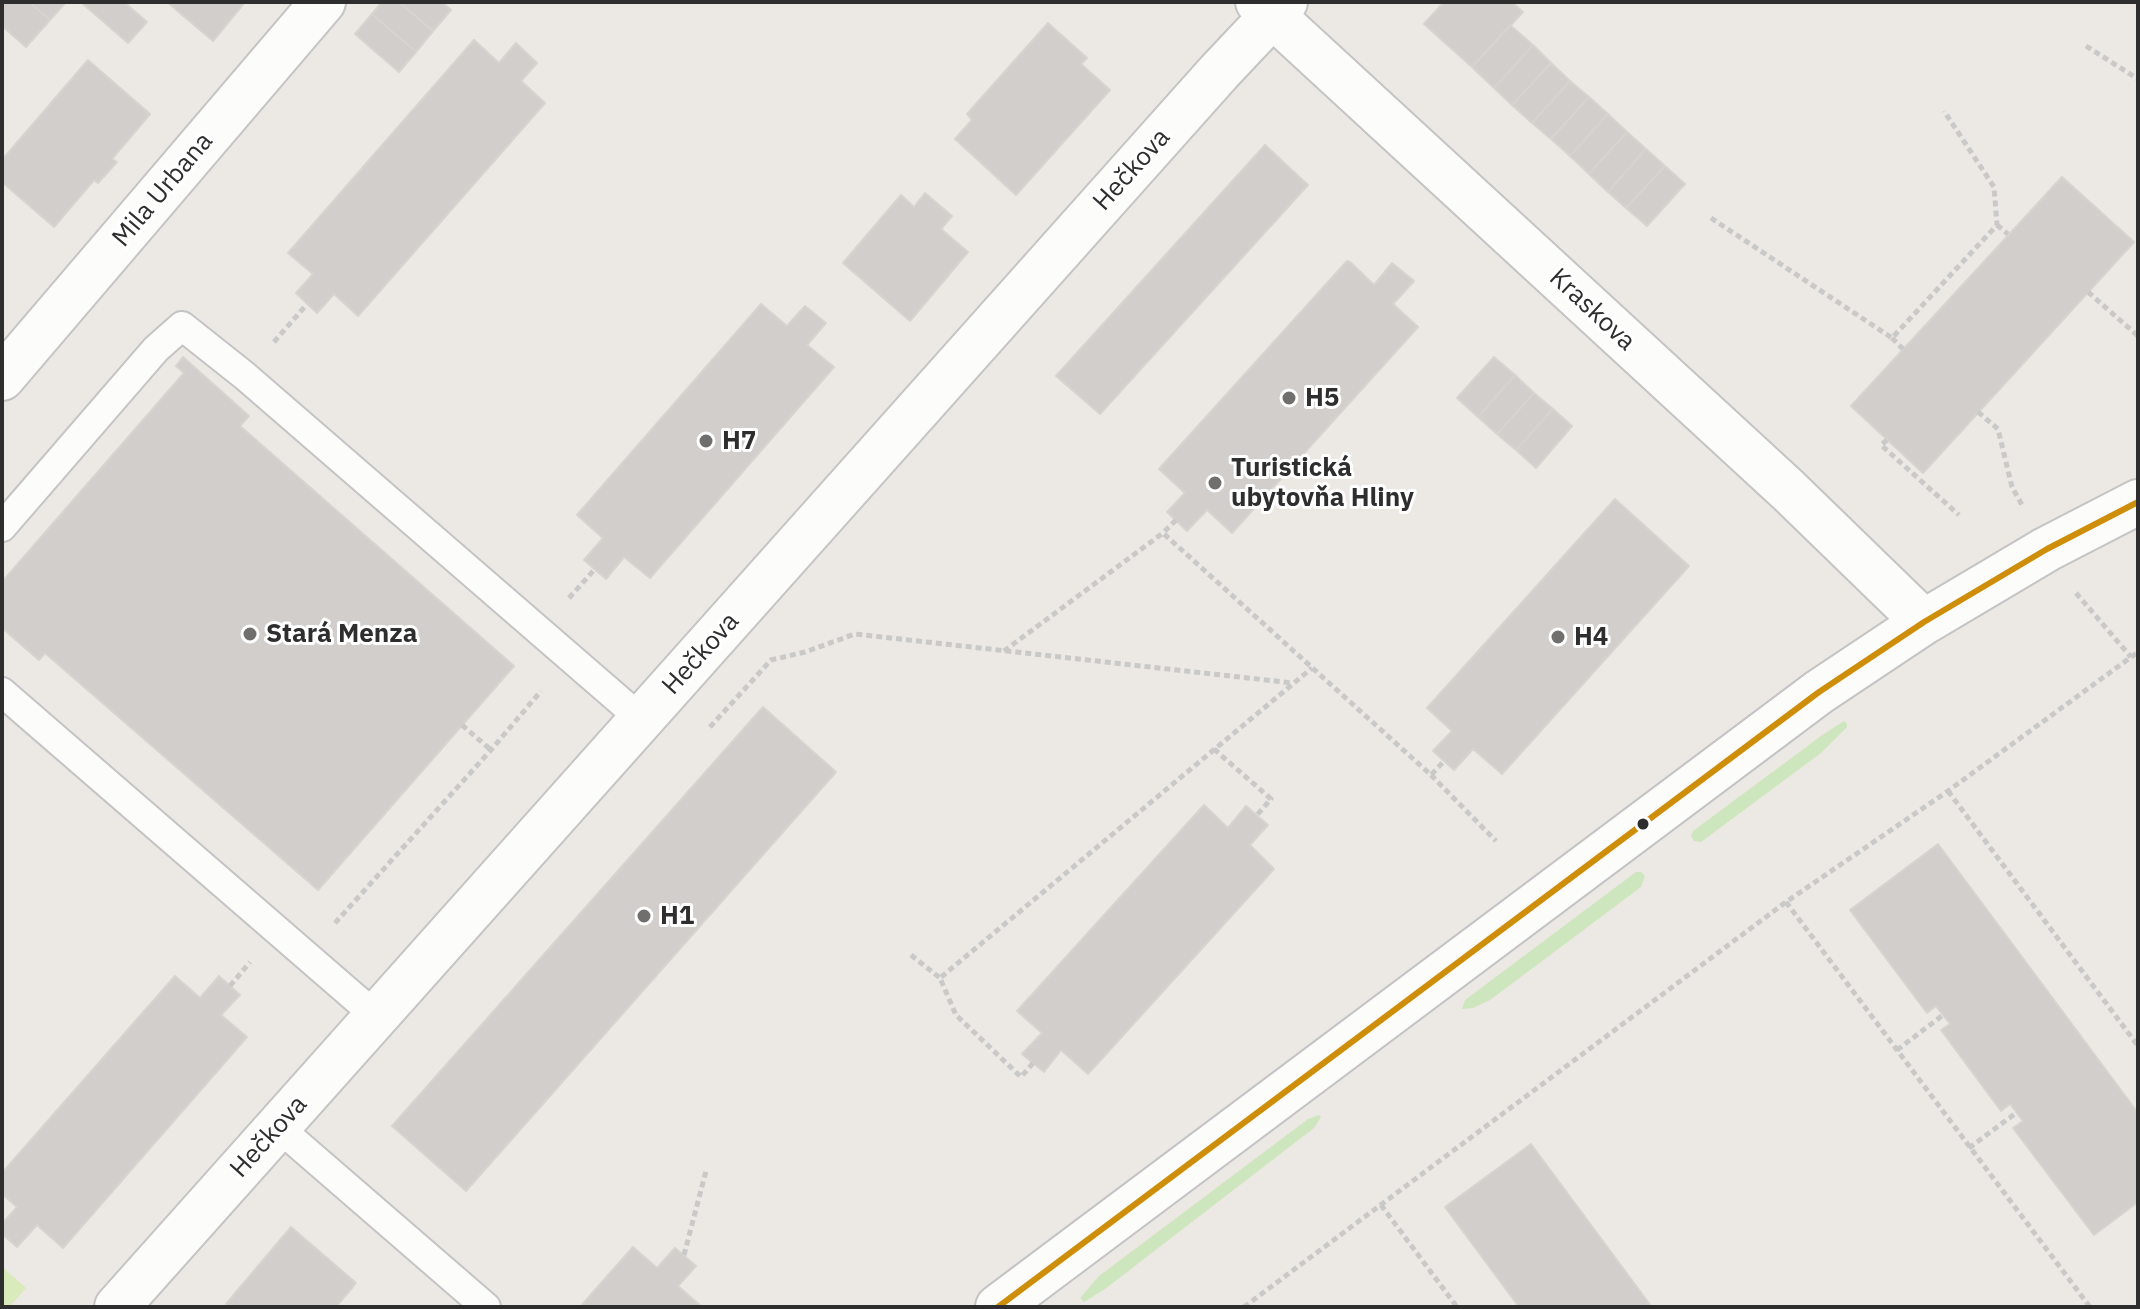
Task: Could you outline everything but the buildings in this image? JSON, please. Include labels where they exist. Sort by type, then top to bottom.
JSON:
[{"type":"street","name":"Mila Urbana","points":[[2,378],[323,2]]},
{"type":"street","name":"Kraskova","points":[[1272,6],[1788,490],[1924,622]]},
{"type":"street","name":"Hečkova","points":[[117,1307],[1272,6]]},
{"type":"street","points":[[998,1307],[1819,692],[1924,622],[2047,549],[2138,502]]},
{"type":"lane","points":[[2,527],[156,349],[182,326],[245,376],[641,719]]},
{"type":"lane","points":[[2,692],[376,1016]]},
{"type":"lane","points":[[278,1127],[486,1307]]},
{"type":"path","points":[[2086,46],[2138,79]]},
{"type":"path","points":[[1944,111],[1994,187],[1997,225],[2008,234]]},
{"type":"path","points":[[1711,218],[1892,338],[1903,349]]},
{"type":"path","points":[[1892,338],[1997,225]]},
{"type":"path","points":[[2088,292],[2138,336]]},
{"type":"path","points":[[1978,412],[1998,429],[2012,487],[2024,509]]},
{"type":"path","points":[[1887,440],[1881,445],[1959,515]]},
{"type":"path","points":[[1004,651],[1163,533],[1176,520]]},
{"type":"path","points":[[1163,533],[1431,775],[1496,841]]},
{"type":"path","points":[[2074,591],[2131,657]]},
{"type":"path","points":[[706,731],[771,660],[805,652],[855,634],[1293,683]]},
{"type":"path","points":[[1244,1307],[1786,902],[1948,791],[2138,652]]},
{"type":"path","points":[[318,964],[342,940],[330,928],[572,658]]},
{"type":"path","points":[[940,978],[1312,668]]},
{"type":"path","points":[[462,725],[491,750]]},
{"type":"path","points":[[1214,749],[1271,799],[1257,815]]},
{"type":"path","points":[[1431,775],[1444,761]]},
{"type":"path","points":[[1948,791],[2138,1046]]},
{"type":"path","points":[[1786,902],[2090,1307]]},
{"type":"path","points":[[911,955],[940,978],[956,1015],[1021,1077],[1033,1063]]},
{"type":"path","points":[[1897,1050],[1943,1015]]},
{"type":"path","points":[[1969,1148],[2016,1113]]},
{"type":"path","points":[[684,1255],[706,1171]]},
{"type":"path","points":[[1381,1205],[1457,1307]]},
{"type":"green space","points":[[1844,721],[1847,727],[1821,753],[1701,842],[1694,841],[1691,836],[1693,831]]},
{"type":"green space","points":[[1636,872],[1645,876],[1641,887],[1490,1000],[1473,1008],[1462,1009],[1465,1000]]},
{"type":"green space","points":[[1321,1117],[1314,1128],[1105,1289],[1084,1302],[1080,1298],[1099,1276],[1308,1119]]},
{"type":"green space","points":[[2,1267],[26,1288],[9,1307],[2,1307]]},
{"type":"transit line","points":[[998,1307],[1819,692],[1924,622],[2047,549],[2138,502]]},
{"type":"place","name":"H5","points":[[1289,398]]},
{"type":"place","name":"H7","points":[[706,441]]},
{"type":"place","name":"Turistická ubytovňa Hliny","points":[[1215,483]]},
{"type":"place","name":"Stará Menza","points":[[250,634]]},
{"type":"place","name":"H4","points":[[1558,637]]},
{"type":"place","name":"H1","points":[[644,916]]}]
